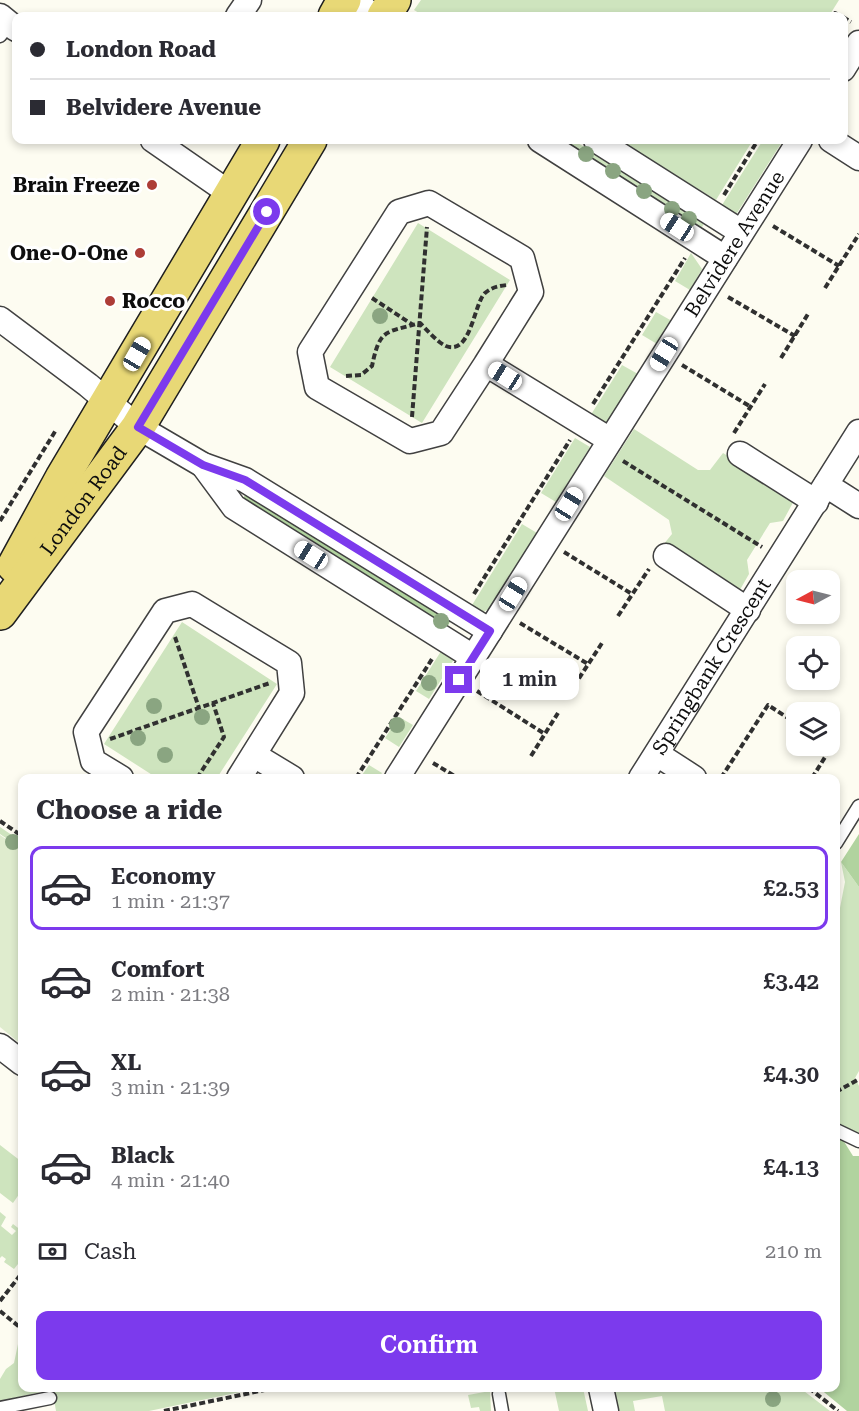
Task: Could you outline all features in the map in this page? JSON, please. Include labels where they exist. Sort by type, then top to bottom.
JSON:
[{"type":"main road","name":"London Road","points":[[0,591],[108,402],[261,144]]},
{"type":"main road","name":"London Road","points":[[0,613],[138,427],[308,144]]},
{"type":"street","points":[[354,0],[368,12]]},
{"type":"street","points":[[848,61],[859,43]]},
{"type":"street","points":[[161,144],[231,194]]},
{"type":"street","points":[[546,144],[725,258]]},
{"type":"street","points":[[602,144],[712,213],[747,223]]},
{"type":"street","name":"Belvidere Avenue","points":[[400,774],[797,144]]},
{"type":"street","points":[[837,144],[859,158]]},
{"type":"street","points":[[429,202],[522,258],[531,292],[441,433],[410,441],[317,387],[310,352],[399,213],[429,202]]},
{"type":"street","points":[[0,319],[138,427],[203,465],[245,480],[462,614],[496,621]]},
{"type":"street","points":[[486,364],[581,423],[607,445]]},
{"type":"street","name":"Springbank Crescent","points":[[643,774],[859,432]]},
{"type":"street","points":[[734,448],[821,494],[859,506]]},
{"type":"street","points":[[203,465],[234,507],[473,657]]},
{"type":"street","points":[[658,562],[748,610]]},
{"type":"street","points":[[114,774],[93,761],[86,732],[165,611],[192,604],[289,663],[292,693],[242,774]]},
{"type":"street","points":[[657,754],[688,774]]},
{"type":"street","points":[[254,755],[285,774]]},
{"type":"street","points":[[0,1046],[18,1060]]},
{"type":"street","points":[[602,1392],[606,1411]]},
{"type":"lane","points":[[840,837],[859,806]]},
{"type":"lane","points":[[840,1132],[859,1141]]},
{"type":"lane","points":[[499,1394],[502,1411]]},
{"type":"lane","points":[[0,1408],[50,1398]]},
{"type":"path","points":[[712,213],[755,144]]},
{"type":"path","points":[[410,441],[429,202]]},
{"type":"path","points":[[747,223],[839,266]]},
{"type":"path","points":[[825,288],[859,234]]},
{"type":"path","points":[[462,614],[697,240]]},
{"type":"path","points":[[420,323],[446,346],[454,346],[467,337],[483,294],[497,286],[528,283]]},
{"type":"path","points":[[353,285],[414,325]]},
{"type":"path","points":[[708,285],[795,336]]},
{"type":"path","points":[[781,358],[808,314]]},
{"type":"path","points":[[315,379],[361,375],[372,366],[378,341],[387,332],[420,323]]},
{"type":"path","points":[[664,354],[751,406]]},
{"type":"path","points":[[734,448],[751,406],[765,384]]},
{"type":"path","points":[[0,521],[34,461],[59,426]]},
{"type":"path","points":[[607,445],[781,558]]},
{"type":"path","points":[[546,541],[632,594]]},
{"type":"path","points":[[618,616],[632,594],[658,562]]},
{"type":"path","points":[[165,611],[199,708]]},
{"type":"path","points":[[496,621],[588,664]]},
{"type":"path","points":[[359,774],[445,639]]},
{"type":"path","points":[[574,686],[602,643]]},
{"type":"path","points":[[89,746],[290,676]]},
{"type":"path","points":[[459,680],[545,734]]},
{"type":"path","points":[[200,774],[224,737],[213,703]]},
{"type":"path","points":[[724,774],[768,705],[786,717]]},
{"type":"path","points":[[531,756],[558,713]]},
{"type":"path","points":[[414,751],[451,774]]},
{"type":"path","points":[[815,774],[826,756]]},
{"type":"path","points":[[0,821],[18,833]]},
{"type":"path","points":[[840,1090],[859,1079]]},
{"type":"path","points":[[0,1301],[18,1278]]},
{"type":"path","points":[[0,1311],[18,1326]]},
{"type":"path","points":[[164,1411],[255,1392]]},
{"type":"path","points":[[814,1392],[838,1411]]},
{"type":"green space","points":[[421,0],[839,0],[832,12],[417,12],[414,10]]},
{"type":"green space","points":[[556,144],[579,144],[705,222],[699,232]]},
{"type":"green space","points":[[625,144],[751,144],[716,200]]},
{"type":"green space","points":[[760,144],[781,144],[737,213],[717,213]]},
{"type":"green space","points":[[418,223],[510,280],[422,423],[330,367]]},
{"type":"green space","points":[[691,253],[702,269],[690,290],[675,281]]},
{"type":"green space","points":[[656,312],[672,321],[657,344],[642,335]]},
{"type":"green space","points":[[622,365],[638,374],[602,430],[587,421]]},
{"type":"green space","points":[[634,429],[698,470],[710,470],[723,453],[796,497],[783,521],[770,523],[747,560],[749,574],[737,595],[663,545],[672,534],[669,520],[604,476]]},
{"type":"green space","points":[[575,438],[590,447],[556,502],[541,493]]},
{"type":"green space","points":[[249,489],[452,618],[445,631],[240,503]]},
{"type":"green space","points":[[522,524],[537,533],[491,608],[481,613],[469,610]]},
{"type":"green space","points":[[182,622],[277,684],[220,774],[151,774],[104,744]]},
{"type":"green space","points":[[443,648],[450,652],[453,661],[429,699],[416,691]]},
{"type":"green space","points":[[399,717],[413,725],[399,747],[385,738]]},
{"type":"green space","points":[[369,765],[382,773],[381,774],[363,774]]},
{"type":"green space","points":[[0,827],[18,839],[18,846],[0,834]]},
{"type":"green space","points":[[859,834],[859,887],[841,862]]},
{"type":"green space","points":[[0,835],[18,847],[18,1042],[0,1027]]},
{"type":"green space","points":[[841,862],[859,887],[859,1071],[855,1078],[859,1086],[859,1134],[840,1125],[840,908],[845,882]]},
{"type":"green space","points":[[840,1137],[853,1156],[859,1156],[859,1411],[847,1411],[824,1392],[840,1392]]},
{"type":"green space","points":[[0,1145],[18,1159],[18,1196],[13,1203],[0,1193]]},
{"type":"green space","points":[[0,1212],[6,1217],[1,1226],[12,1235],[16,1231],[11,1227],[13,1224],[18,1228],[18,1264],[14,1269],[4,1262],[6,1259],[2,1256],[0,1258]]},
{"type":"green space","points":[[18,1344],[18,1392],[40,1392],[0,1401],[0,1379],[6,1369],[14,1363]]},
{"type":"green space","points":[[53,1392],[240,1392],[149,1411],[56,1411]]},
{"type":"green space","points":[[490,1392],[491,1411],[480,1411],[479,1407],[471,1408],[468,1395]]},
{"type":"green space","points":[[555,1392],[584,1392],[588,1411],[559,1411]]},
{"type":"green space","points":[[611,1392],[805,1392],[830,1411],[665,1411],[662,1396],[633,1401],[635,1411],[616,1411]]},
{"type":"place","name":"Brain Freeze","points":[[152,185]]},
{"type":"place","name":"One-O-One","points":[[140,253]]},
{"type":"place","name":"Rocco","points":[[110,301]]},
{"type":"route","points":[[267,212],[138,427],[203,465],[245,480],[490,631],[459,680]]}]
